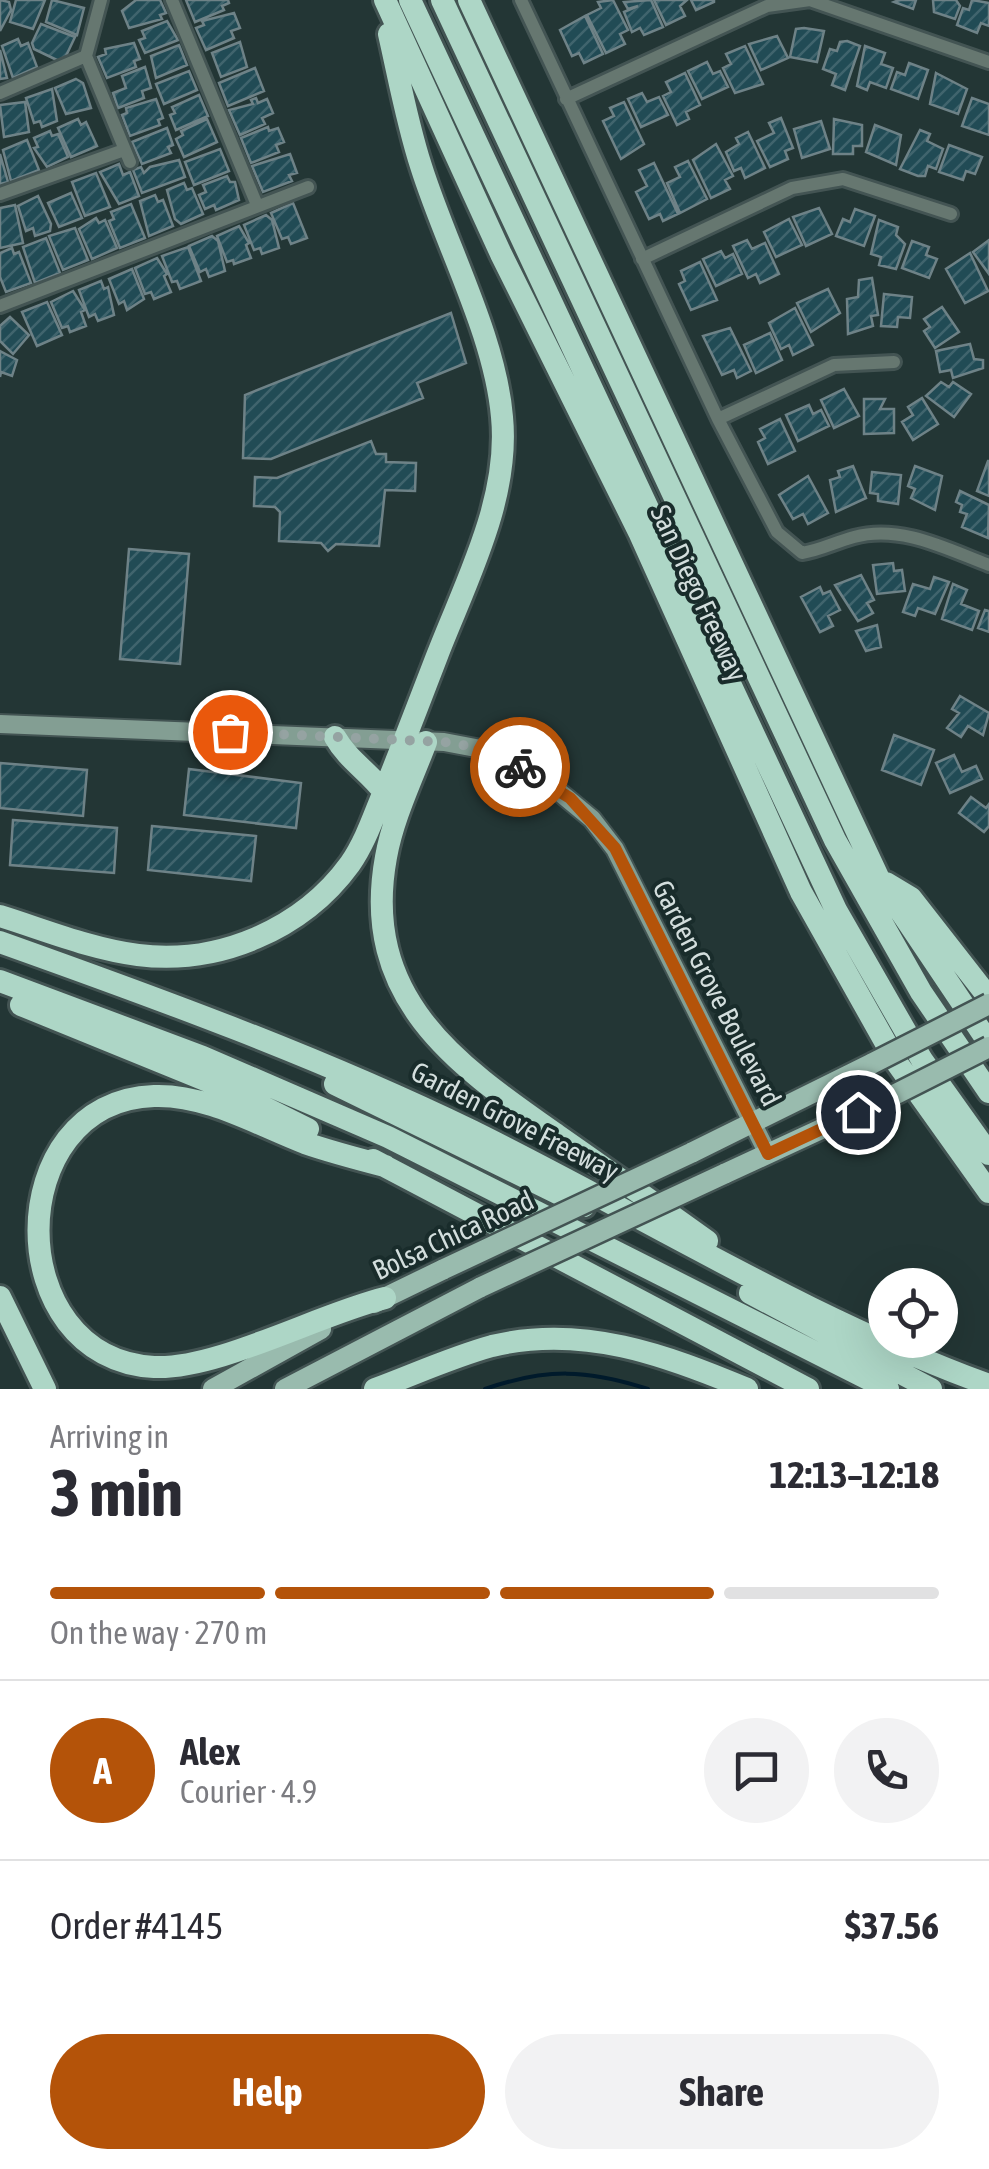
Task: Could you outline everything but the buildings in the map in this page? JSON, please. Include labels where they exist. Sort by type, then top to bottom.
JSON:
[{"type":"highway","points":[[383,0],[420,164],[496,379],[502,416],[500,475],[492,509],[415,742],[391,839],[383,886],[388,944],[399,978],[425,1028],[467,1072],[775,1288]]},
{"type":"highway","name":"San Diego Freeway","points":[[383,0],[501,254],[639,532],[800,892],[897,1063],[989,1192]]},
{"type":"highway","points":[[410,0],[836,910],[922,1060],[989,1154]]},
{"type":"highway","points":[[442,0],[844,857],[920,992],[989,1092]]},
{"type":"highway","name":"San Diego Freeway","points":[[469,0],[879,879],[989,1045]]},
{"type":"highway","points":[[335,737],[347,759],[371,775],[384,792]]},
{"type":"highway","points":[[0,916],[108,950],[142,956],[195,956],[224,950],[281,925],[328,890],[362,844],[384,792],[415,742]]},
{"type":"highway","points":[[879,879],[912,898],[989,1001]]},
{"type":"highway","name":"Garden Grove Freeway","points":[[0,942],[280,1045],[484,1137],[905,1353],[989,1385]]},
{"type":"highway","points":[[0,981],[203,1057],[388,1137],[888,1389]]},
{"type":"highway","points":[[0,996],[225,1088],[385,1166],[808,1389]]},
{"type":"highway","points":[[280,1045],[303,1069],[508,1166],[931,1389]]},
{"type":"highway","points":[[385,1166],[180,1098],[136,1098],[99,1110],[60,1138],[41,1164],[29,1194],[24,1229],[25,1260],[48,1311],[85,1344],[123,1362],[182,1367],[385,1298]]},
{"type":"highway","points":[[0,1298],[45,1389]]},
{"type":"highway","points":[[375,1389],[492,1346],[578,1340],[627,1345],[671,1357],[748,1389]]},
{"type":"main road","name":"Garden Grove Boulevard","points":[[0,724],[335,737],[481,748],[546,780],[592,819],[615,848],[768,1154]]},
{"type":"main road","name":"Bolsa Chica Road","points":[[213,1389],[385,1298],[752,1124],[989,1001]]},
{"type":"main road","points":[[284,1389],[481,1287],[886,1099],[989,1045]]},
{"type":"street","points":[[0,194],[127,156],[86,56],[101,0]]},
{"type":"street","points":[[172,0],[257,205]]},
{"type":"street","points":[[521,0],[718,418],[778,532],[802,553],[825,550],[855,536],[886,534],[915,538],[989,565]]},
{"type":"street","points":[[566,98],[767,6],[810,0],[989,62]]},
{"type":"street","points":[[0,93],[86,56]]},
{"type":"street","points":[[642,259],[792,188],[843,179],[950,214]]},
{"type":"street","points":[[0,306],[308,187]]},
{"type":"street","points":[[718,418],[834,364],[894,362]]},
{"type":"waterway","points":[[485,1389],[547,1374],[586,1375],[648,1389]]},
{"type":"way so far","points":[[230,732],[444,742],[481,748],[520,767]]},
{"type":"route","points":[[520,767],[570,798],[615,848],[768,1154],[858,1112]]}]
